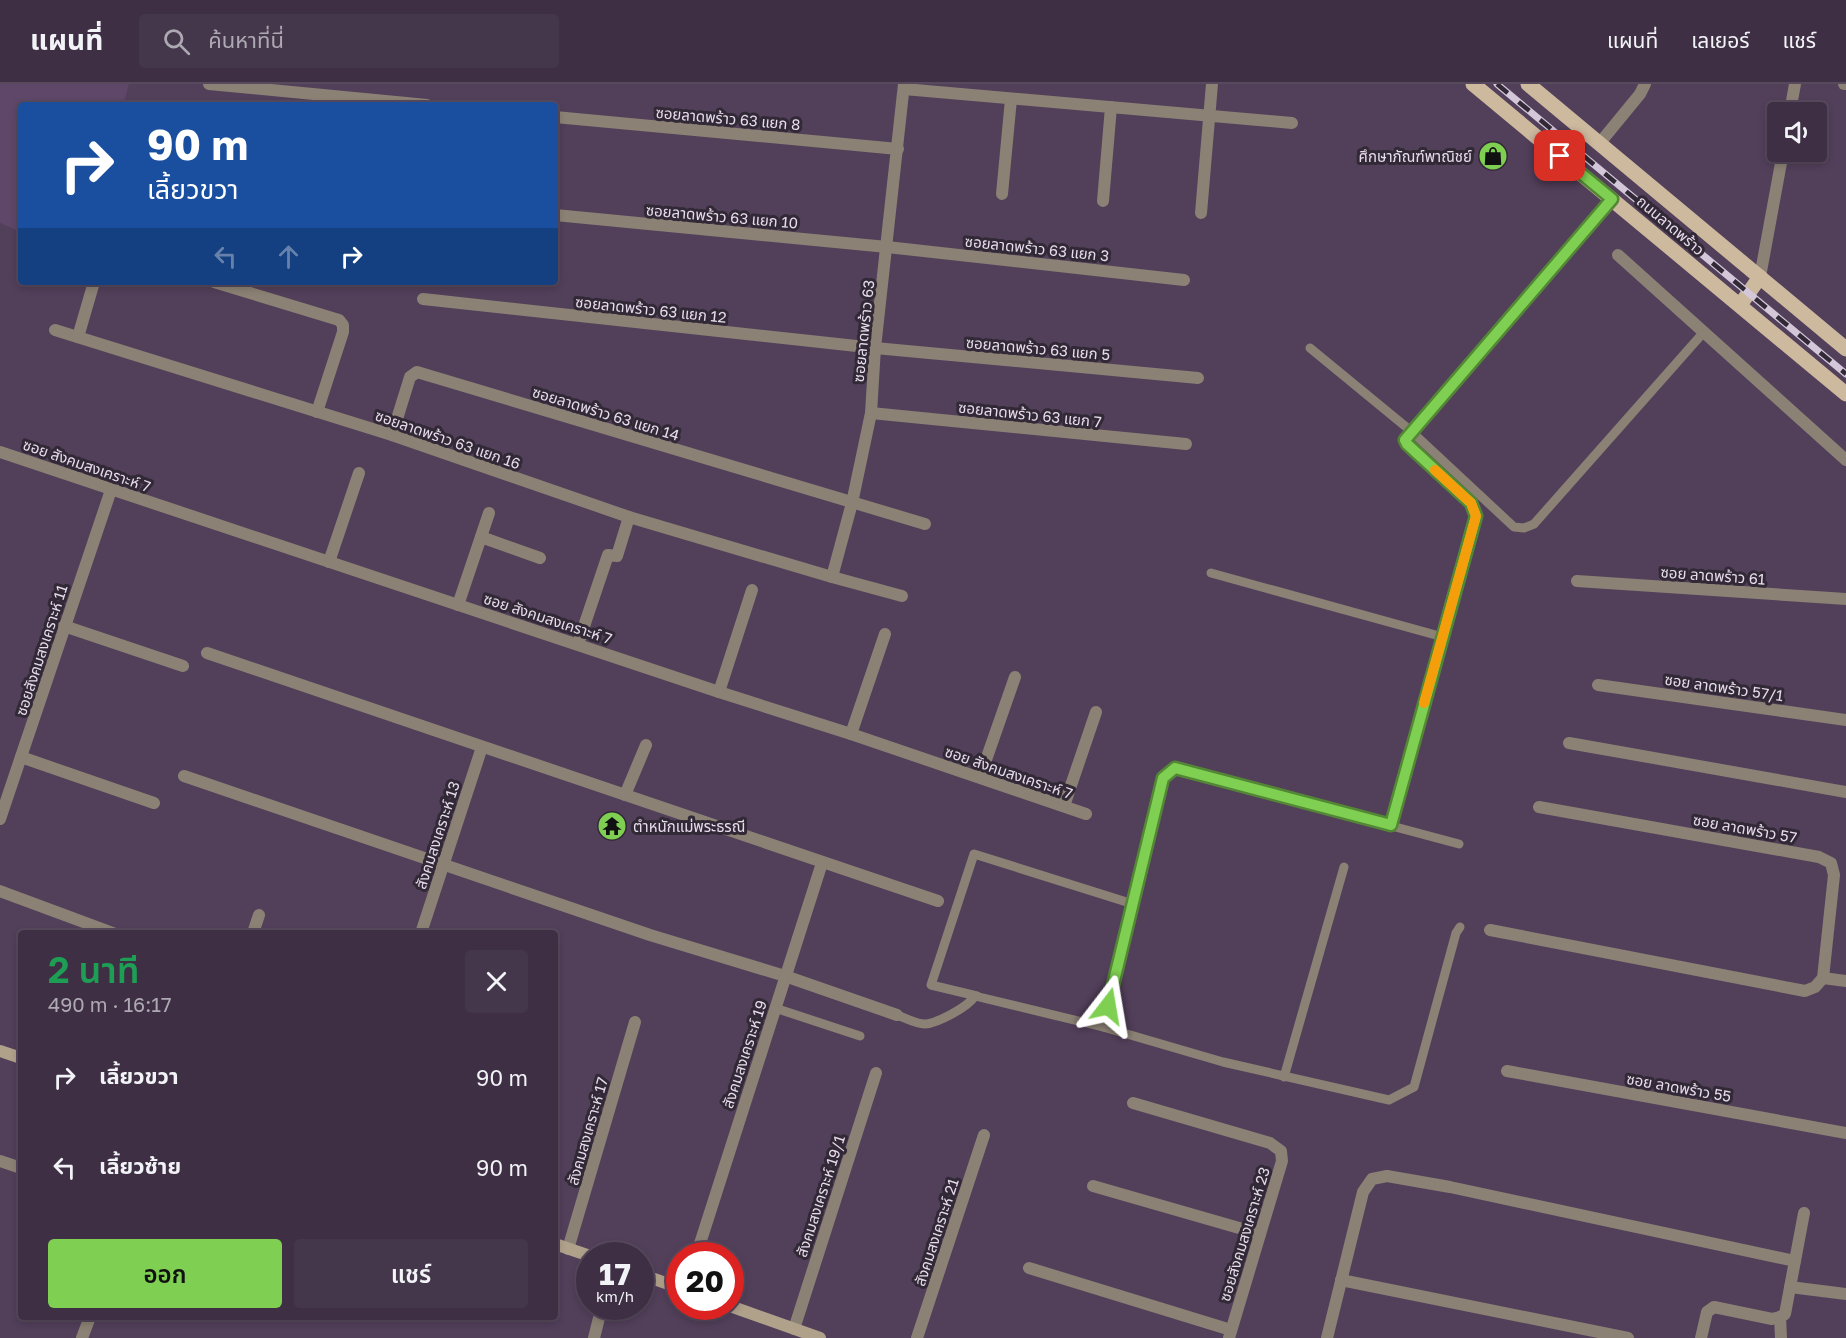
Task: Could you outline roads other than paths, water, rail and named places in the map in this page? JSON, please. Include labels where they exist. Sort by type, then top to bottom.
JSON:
[{"type":"main road","name":"ถนนลาดพร้าว","points":[[1473,84],[1846,394]]},
{"type":"main road","name":"ถนนลาดพร้าว","points":[[1528,84],[1846,349]]},
{"type":"main road","points":[[1740,305],[1760,277]]},
{"type":"main road","points":[[0,1051],[18,1057]]},
{"type":"main road","points":[[558,1245],[576,1252]]},
{"type":"main road","points":[[744,1311],[820,1338]]},
{"type":"street","points":[[209,84],[396,102]]},
{"type":"street","points":[[1202,213],[1212,84]]},
{"type":"street","points":[[1599,144],[1640,94],[1645,84]]},
{"type":"street","points":[[1792,102],[1795,84]]},
{"type":"street","points":[[904,87],[1011,99],[1292,123]]},
{"type":"street","name":"ซอยลาดพร้าว 63","points":[[832,577],[852,503],[871,413],[875,348],[904,87]]},
{"type":"street","points":[[1002,194],[1011,99]]},
{"type":"street","points":[[1103,201],[1111,107]]},
{"type":"street","name":"ซอยลาดพร้าว 63 แยก 8","points":[[558,117],[898,149]]},
{"type":"street","points":[[1760,277],[1781,162]]},
{"type":"street","name":"ซอยลาดพร้าว 63 แยก 10","points":[[558,215],[887,247]]},
{"type":"street","name":"ซอยลาดพร้าว 63 แยก 3","points":[[887,247],[1184,279]]},
{"type":"street","points":[[1618,255],[1846,460]]},
{"type":"street","points":[[78,337],[93,285]]},
{"type":"street","points":[[223,285],[339,320],[343,325],[343,332],[317,411]]},
{"type":"street","name":"ซอยลาดพร้าว 63 แยก 12","points":[[423,299],[875,348]]},
{"type":"street","name":"ซอยลาดพร้าว 63 แยก 16","points":[[55,330],[392,435],[629,518],[902,596]]},
{"type":"street","name":"ซอยลาดพร้าว 63 แยก 5","points":[[875,348],[1198,378]]},
{"type":"street","name":"ซอยลาดพร้าว 63 แยก 14","points":[[392,435],[410,377],[417,372],[852,503]]},
{"type":"street","name":"ซอยลาดพร้าว 63 แยก 7","points":[[871,413],[1186,444]]},
{"type":"street","name":"ซอย สังคมสงเคราะห์ 7","points":[[0,452],[1086,814]]},
{"type":"street","points":[[329,562],[359,473]]},
{"type":"street","name":"ซอยสังคมสงเคราะห์ 11","points":[[0,819],[111,490]]},
{"type":"street","points":[[852,503],[925,524]]},
{"type":"street","points":[[458,604],[489,513]]},
{"type":"street","points":[[578,644],[608,555],[617,556],[629,518]]},
{"type":"street","points":[[481,537],[540,558]]},
{"type":"street","name":"ซอย ลาดพร้าว 61","points":[[1577,581],[1846,599]]},
{"type":"street","points":[[719,692],[752,590]]},
{"type":"street","points":[[64,626],[183,666]]},
{"type":"street","points":[[851,734],[885,634]]},
{"type":"street","points":[[207,653],[939,902]]},
{"type":"street","points":[[980,777],[1015,677]]},
{"type":"street","name":"ซอย ลาดพร้าว 57/1","points":[[1598,685],[1846,720]]},
{"type":"street","points":[[1064,806],[1096,712]]},
{"type":"street","points":[[1569,743],[1846,792]]},
{"type":"street","points":[[625,795],[646,745]]},
{"type":"street","name":"สังคมสงเคราะห์ 13","points":[[422,930],[482,747]]},
{"type":"street","points":[[21,757],[154,803]]},
{"type":"street","points":[[184,776],[650,935],[785,976],[897,1015]]},
{"type":"street","name":"ซอย ลาดพร้าว 57","points":[[1539,807],[1819,857],[1831,863],[1834,875],[1823,978]]},
{"type":"street","name":"สังคมสงเคราะห์ 19","points":[[700,1242],[822,863]]},
{"type":"street","points":[[0,891],[105,930]]},
{"type":"street","points":[[256,930],[259,915]]},
{"type":"street","points":[[1490,930],[1805,992],[1815,987],[1823,978],[1846,981]]},
{"type":"street","name":"สังคมสงเคราะห์ 17","points":[[568,1249],[635,1022]]},
{"type":"street","name":"ซอย ลาดพร้าว 55","points":[[1508,1071],[1846,1132]]},
{"type":"street","name":"สังคมสงเคราะห์ 19/1","points":[[794,1329],[876,1073]]},
{"type":"street","name":"ซอยสังคมสงเคราะห์ 23","points":[[1133,1103],[1270,1143],[1281,1151],[1282,1161],[1230,1334]]},
{"type":"street","name":"สังคมสงเคราะห์ 21","points":[[917,1338],[984,1135]]},
{"type":"street","points":[[0,1161],[18,1167]]},
{"type":"street","points":[[1327,1338],[1363,1192],[1372,1179],[1387,1176],[1461,1189],[1795,1261]]},
{"type":"street","points":[[1093,1186],[1260,1234]]},
{"type":"street","points":[[1701,1338],[1707,1312],[1714,1307],[1772,1319],[1780,1317],[1786,1309],[1804,1213]]},
{"type":"street","points":[[1029,1268],[1230,1334]]},
{"type":"street","points":[[1341,1280],[1628,1338]]},
{"type":"street","points":[[1790,1287],[1846,1294]]},
{"type":"street","points":[[1780,1317],[1781,1338]]},
{"type":"street","points":[[82,1338],[89,1320]]},
{"type":"street","points":[[594,1338],[598,1320]]},
{"type":"lane","points":[[1391,825],[1476,516],[1471,503],[1405,440],[1612,199]]},
{"type":"lane","points":[[1310,348],[1411,431],[1514,527],[1524,528],[1534,524],[1703,333]]},
{"type":"lane","points":[[1211,573],[1443,637]]},
{"type":"lane","points":[[1103,1027],[1163,778],[1175,768],[1459,844]]},
{"type":"lane","points":[[1133,904],[974,854],[931,985],[1103,1027],[1212,1059],[1389,1100],[1414,1087],[1456,933],[1461,927]]},
{"type":"lane","points":[[1284,1077],[1344,867]]},
{"type":"lane","points":[[897,1015],[927,1024],[958,1011],[977,996]]},
{"type":"lane","points":[[775,1008],[860,1036]]},
{"type":"railway","points":[[1497,84],[1846,374]]},
{"type":"place","name":"ศึกษาภัณฑ์พาณิชย์","points":[[1493,156]]},
{"type":"place","name":"ตำหนักแม่พระธรณี","points":[[612,826]]}]
